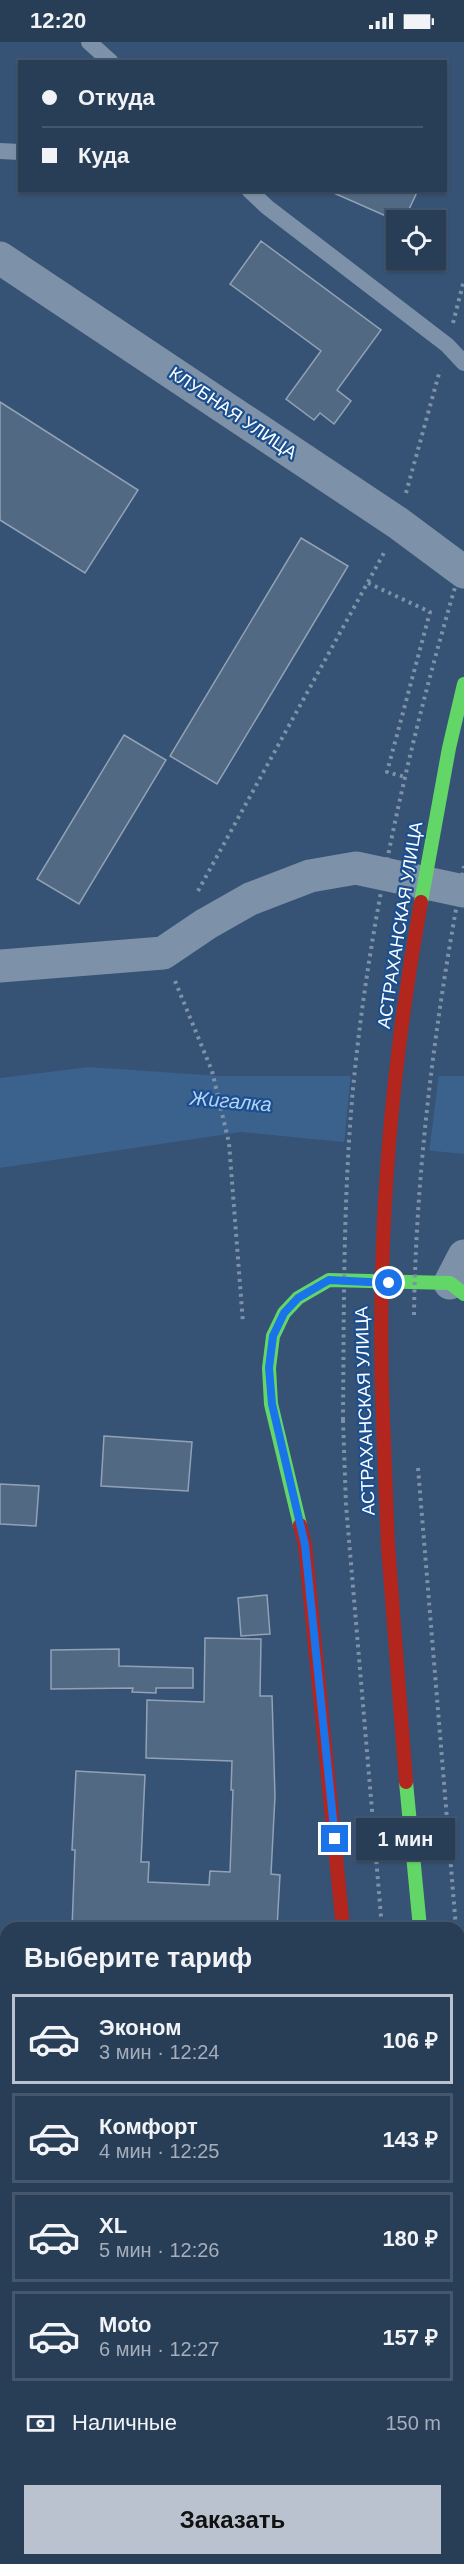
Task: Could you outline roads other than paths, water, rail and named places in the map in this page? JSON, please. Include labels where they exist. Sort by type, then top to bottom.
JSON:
[{"type":"main road","name":"АСТРАХАНСКАЯ УЛИЦА","points":[[419,1922],[383,1471],[379,1294],[383,1194],[389,1125],[417,919],[464,684]]},
{"type":"main road","points":[[343,1922],[305,1545],[272,1404],[269,1368],[273,1336],[284,1313],[298,1298],[329,1280],[429,1284],[459,1277]]},
{"type":"street","name":"КЛУБНАЯ УЛИЦА","points":[[0,258],[398,523],[464,572]]},
{"type":"street","points":[[0,966],[163,953],[206,924],[250,900],[310,876],[356,868],[464,891]]},
{"type":"lane","points":[[89,42],[109,60]]},
{"type":"lane","points":[[0,152],[18,152]]},
{"type":"lane","points":[[251,192],[267,207],[447,345],[464,363]]},
{"type":"water","name":"Жигалка","points":[[89,1067],[221,1076],[464,1076],[464,1154],[241,1132],[0,1168],[0,1078]]}]
